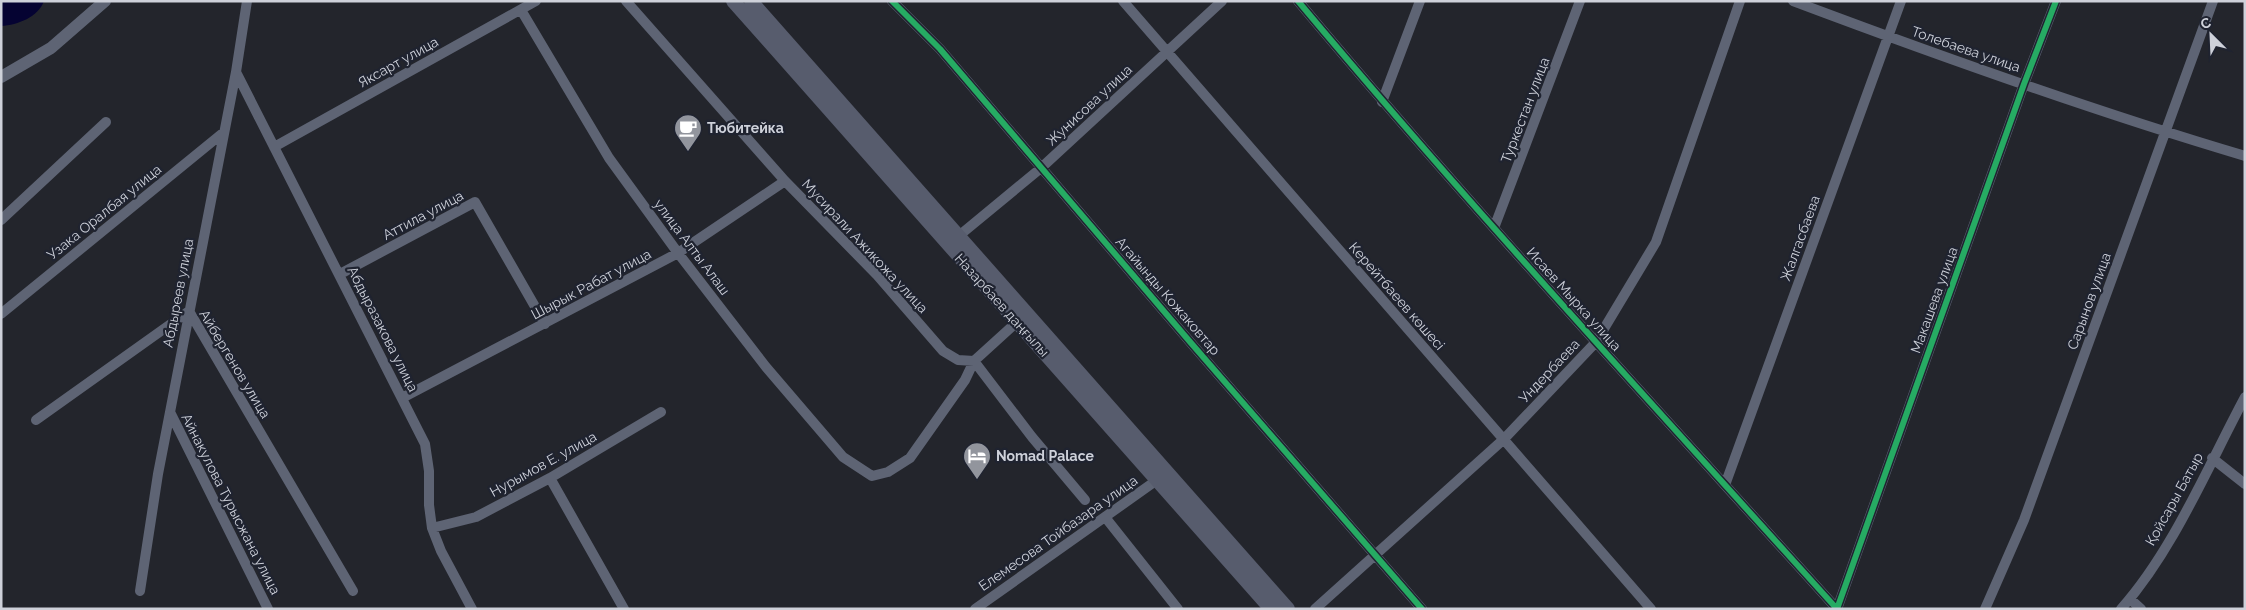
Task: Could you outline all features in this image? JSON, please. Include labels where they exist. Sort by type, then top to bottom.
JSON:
[{"type":"main road","name":"Назарбаев даңғылы","points":[[733,1],[1288,609]]},
{"type":"main road","name":"Назарбаев даңғылы","points":[[751,1],[953,240],[1017,322],[1271,609]]},
{"type":"street","points":[[1,77],[51,48],[105,1]]},
{"type":"street","name":"Абдыреев улица","points":[[140,592],[170,412],[236,72],[247,1]]},
{"type":"street","name":"Яксарт улица","points":[[274,147],[536,1]]},
{"type":"street","name":"Мусирали Ажикожа улица","points":[[626,1],[785,181],[877,275],[943,350],[958,360],[974,361]]},
{"type":"street","name":"Агайынды Кожаковтар","points":[[892,1],[940,49],[1422,609]]},
{"type":"street","name":"Керейтбаеев көшесі","points":[[1123,1],[1166,53],[1651,609]]},
{"type":"street","name":"Жунисова улица","points":[[953,240],[1041,168],[1222,1]]},
{"type":"street","name":"Исаев Мырка улица","points":[[1298,1],[1382,102],[1837,609]]},
{"type":"street","points":[[1382,102],[1420,1]]},
{"type":"street","name":"Туркестан улица","points":[[1494,228],[1580,1]]},
{"type":"street","name":"Ундербаева","points":[[1315,609],[1504,439],[1596,342],[1656,242],[1740,1]]},
{"type":"street","name":"Толебаева улица","points":[[1793,1],[1888,37],[2024,84],[2165,132],[2245,156]]},
{"type":"street","name":"Жалгасбаева","points":[[1725,484],[1901,1]]},
{"type":"street","name":"Макашева улица","points":[[1837,609],[2024,84],[2056,1]]},
{"type":"street","name":"Сарынов улица","points":[[1985,609],[2024,520],[2213,1]]},
{"type":"street","name":"улица Алты Алаш","points":[[521,10],[609,158],[678,253],[766,367],[843,457],[872,476],[888,472],[910,458],[965,380],[974,361]]},
{"type":"street","name":"Абдыразакова улица","points":[[236,72],[425,444],[429,471],[429,505],[432,528],[441,551],[472,609]]},
{"type":"street","points":[[1,220],[106,122]]},
{"type":"street","name":"Узака Оралбая улица","points":[[1,314],[224,132]]},
{"type":"street","name":"Шырык Рабат улица","points":[[402,398],[678,253],[785,181]]},
{"type":"street","name":"Аттила улица","points":[[340,274],[474,202],[546,324]]},
{"type":"street","name":"Айбергенов улица","points":[[36,420],[189,311],[353,591]]},
{"type":"street","points":[[1017,322],[974,361],[1032,437],[1085,500]]},
{"type":"street","name":"Қойсары Батыр","points":[[2121,609],[2130,599],[2172,536],[2245,397]]},
{"type":"street","name":"Айнакулова Турысжана улица","points":[[170,412],[268,609]]},
{"type":"street","name":"Нурымов Е. улица","points":[[432,528],[476,517],[550,478],[661,412]]},
{"type":"street","points":[[2212,458],[2245,484]]},
{"type":"street","points":[[550,478],[624,609]]},
{"type":"street","name":"Елемесова Тойбазара улица","points":[[975,609],[1157,480]]},
{"type":"street","points":[[1105,517],[1178,609]]},
{"type":"street","points":[[2130,599],[2141,609]]},
{"type":"shaded area","points":[[1,1],[44,1],[37,12],[27,19],[1,26]]},
{"type":"cycle path","points":[[892,1],[940,49],[1191,343],[1422,609]]},
{"type":"cycle path","points":[[1298,1],[1497,232],[1837,609],[2024,84],[2056,1]]},
{"type":"place","name":"Тюбитейка","points":[[688,152]]},
{"type":"place","name":"Nomad Palace","points":[[977,480]]}]
